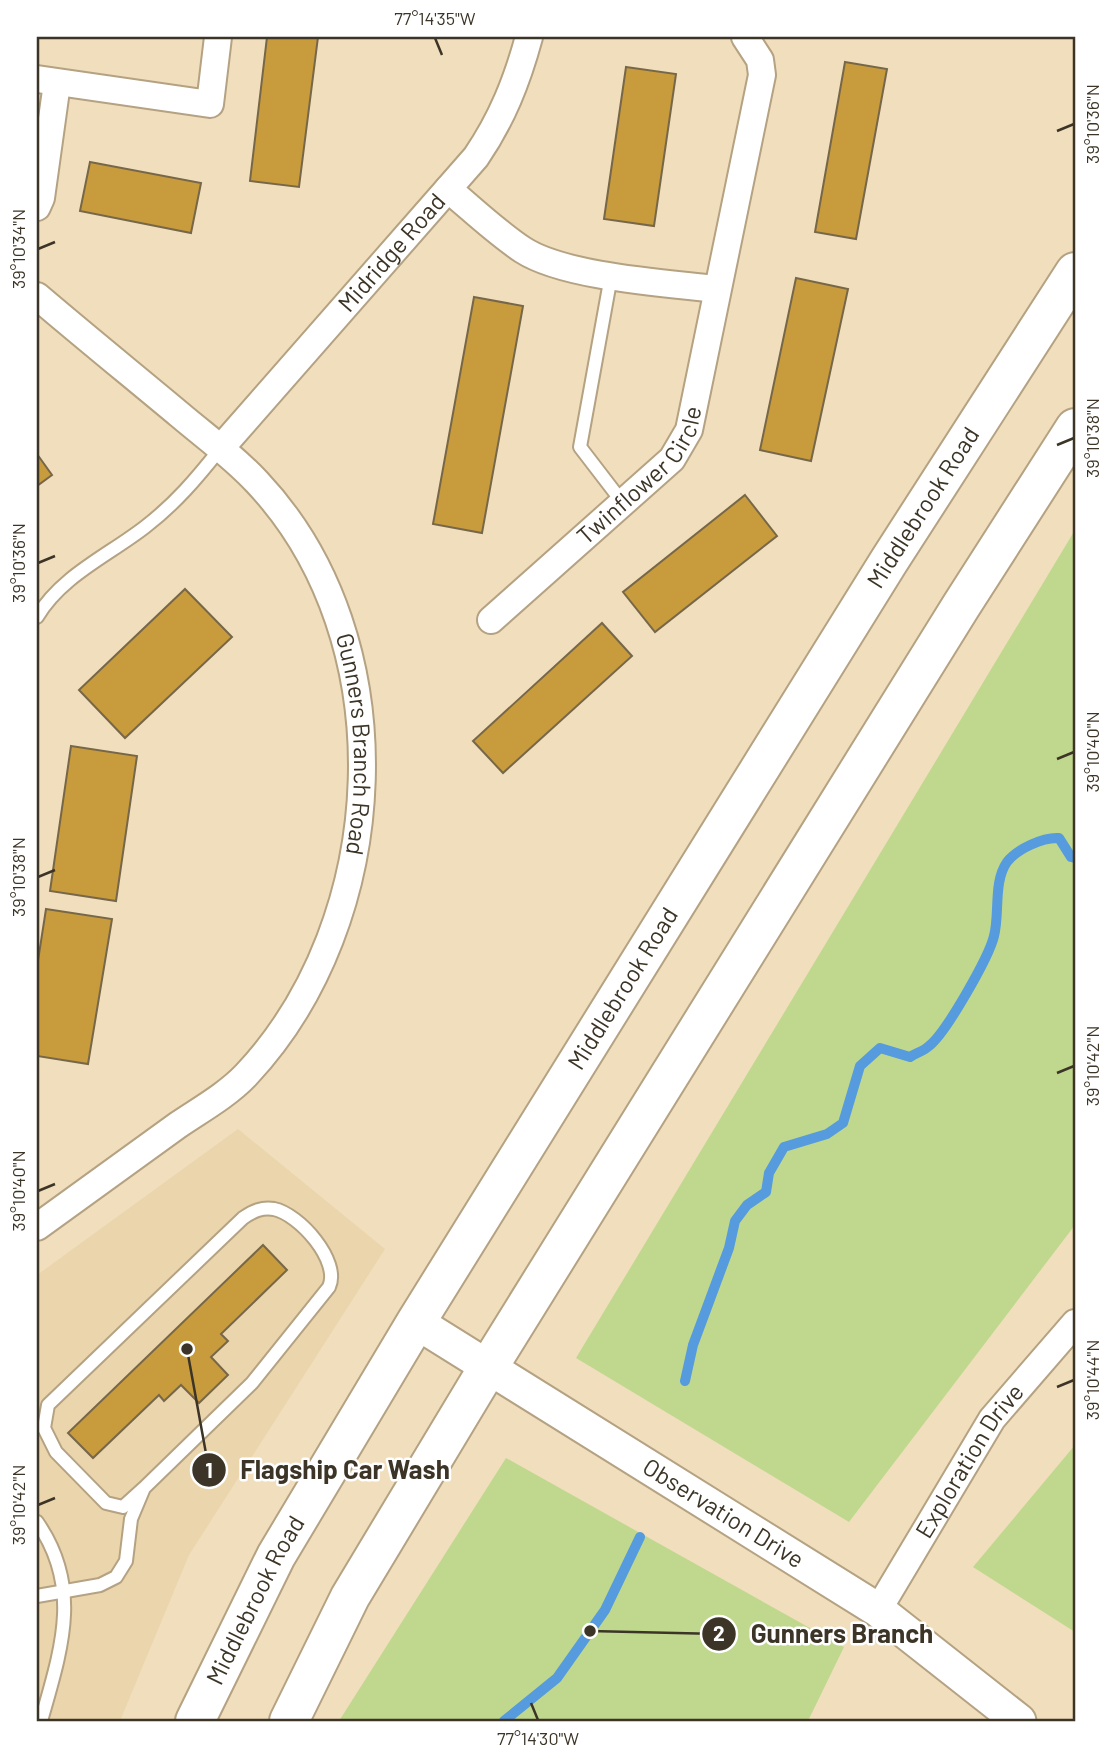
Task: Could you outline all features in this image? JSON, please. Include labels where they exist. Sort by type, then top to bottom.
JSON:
[{"type":"main road","name":"Middlebrook Road","points":[[195,1721],[276,1556],[416,1322],[889,561],[1075,272]]},
{"type":"main road","points":[[289,1721],[350,1597],[489,1366],[1075,428]]},
{"type":"street","points":[[37,207],[41,198],[47,81],[210,104],[218,37]]},
{"type":"street","name":"Midridge Road","points":[[220,449],[448,189],[499,124],[519,76],[530,37]]},
{"type":"street","name":"Twinflower Circle","points":[[491,620],[672,459],[689,430],[762,75],[760,60],[745,37]]},
{"type":"street","points":[[448,189],[525,251],[577,269],[611,276],[717,289]]},
{"type":"street","name":"Gunners Branch Road","points":[[37,296],[258,482],[315,560],[343,627],[360,715],[364,772],[347,882],[317,972],[281,1035],[243,1079],[37,1227]]},
{"type":"street","name":"Observation Drive","points":[[416,1322],[878,1610],[1019,1721]]},
{"type":"street","name":"Exploration Drive","points":[[878,1610],[992,1419],[1075,1323]]},
{"type":"lane","points":[[611,276],[580,447],[622,502]]},
{"type":"lane","points":[[37,617],[44,605],[85,567],[177,502],[220,449]]},
{"type":"lane","points":[[37,1596],[108,1582],[122,1570],[131,1519],[144,1488],[252,1383],[329,1287],[333,1273],[324,1251],[283,1212],[265,1208],[243,1218],[48,1405],[44,1428],[50,1443],[106,1503],[123,1507],[144,1488]]},
{"type":"lane","points":[[37,1522],[60,1565],[65,1592],[62,1643],[41,1721]]},
{"type":"shaded area","points":[[238,1129],[385,1249],[189,1555],[120,1721],[37,1721],[37,1275]]},
{"type":"green space","points":[[1075,530],[1075,1225],[849,1522],[576,1358]]},
{"type":"green space","points":[[1075,1445],[1075,1632],[973,1567]]},
{"type":"green space","points":[[506,1458],[844,1647],[808,1721],[339,1721]]},
{"type":"building","points":[[267,37],[318,37],[299,187],[250,181]]},
{"type":"building","points":[[845,62],[887,69],[856,239],[815,232]]},
{"type":"building","points":[[626,67],[676,74],[654,226],[604,219]]},
{"type":"building","points":[[90,162],[201,183],[191,233],[80,211]]},
{"type":"building","points":[[796,278],[848,289],[811,461],[760,450]]},
{"type":"building","points":[[474,297],[523,306],[482,533],[433,524]]},
{"type":"building","points":[[37,454],[52,475],[37,486]]},
{"type":"building","points":[[745,495],[777,536],[655,632],[623,592]]},
{"type":"building","points":[[185,589],[232,637],[125,738],[79,690]]},
{"type":"building","points":[[602,623],[632,656],[503,773],[473,741]]},
{"type":"building","points":[[71,746],[137,756],[116,901],[50,891]]},
{"type":"building","points":[[46,909],[112,919],[88,1064],[37,1056],[37,967]]},
{"type":"building","points":[[263,1245],[287,1270],[221,1334],[228,1341],[211,1357],[228,1375],[199,1403],[181,1385],[164,1401],[159,1395],[93,1458],[68,1433]]},
{"type":"waterway","points":[[685,1381],[693,1345],[729,1248],[735,1221],[747,1205],[766,1192],[769,1173],[784,1147],[827,1134],[843,1123],[860,1066],[880,1048],[910,1057],[927,1048],[946,1026],[966,994],[994,936],[998,888],[1003,870],[1011,857],[1038,842],[1059,838],[1071,857],[1075,858]]},
{"type":"waterway","points":[[504,1721],[557,1678],[605,1610],[640,1537]]},
{"type":"place","name":"Flagship Car Wash","points":[[187,1349]]},
{"type":"place","name":"Gunners Branch","points":[[590,1631]]}]
